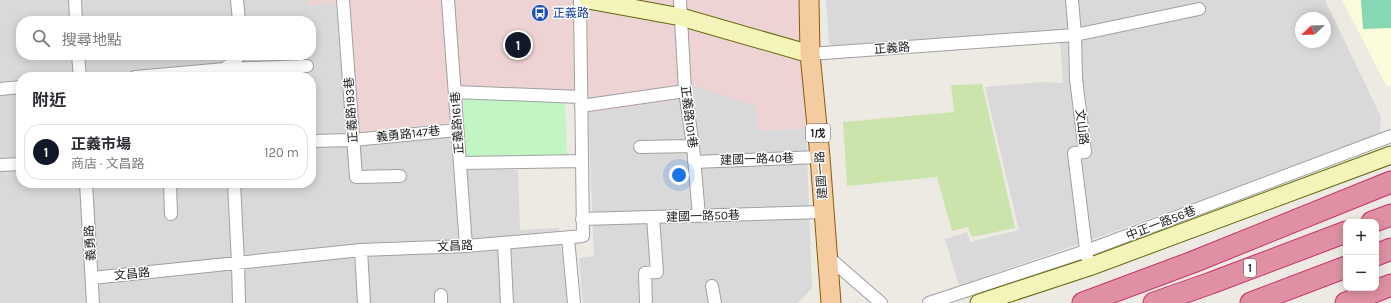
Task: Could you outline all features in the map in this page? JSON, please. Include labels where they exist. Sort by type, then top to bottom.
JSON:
[{"type":"highway","points":[[1083,303],[1193,262],[1391,182]]},
{"type":"highway","points":[[1379,219],[1391,215]]},
{"type":"highway","name":"1","points":[[1154,303],[1343,233]]},
{"type":"highway","points":[[1379,254],[1391,250]]},
{"type":"highway","points":[[1251,303],[1343,268]]},
{"type":"highway","points":[[1346,303],[1391,285]]},
{"type":"main road","name":"建國一路","points":[[809,0],[810,54],[820,157],[831,303]]},
{"type":"street","points":[[75,0],[76,16]]},
{"type":"street","points":[[237,0],[239,16]]},
{"type":"street","name":"正義路193巷","points":[[343,0],[356,176],[400,176]]},
{"type":"street","name":"正義路161巷","points":[[448,0],[466,246]]},
{"type":"street","name":"文昌路","points":[[92,278],[361,250],[466,246],[582,236],[580,0]]},
{"type":"street","name":"正義路","points":[[588,0],[682,17],[810,54],[1075,35],[1199,9]]},
{"type":"street","name":"正義路101巷","points":[[680,0],[682,17],[684,91],[693,146],[699,216]]},
{"type":"street","name":"文山路","points":[[1072,0],[1075,35],[1076,79],[1085,152],[1074,153],[1087,259]]},
{"type":"street","points":[[78,60],[80,72]]},
{"type":"street","points":[[225,68],[234,60]]},
{"type":"street","points":[[185,72],[225,68],[308,66]]},
{"type":"street","points":[[0,89],[16,87]]},
{"type":"street","points":[[455,92],[581,102],[684,91]]},
{"type":"street","name":"義勇路147巷","points":[[316,141],[353,140],[457,130]]},
{"type":"street","name":"中正一路56巷","points":[[929,303],[1087,259],[1391,136]]},
{"type":"street","points":[[640,147],[693,146]]},
{"type":"street","points":[[979,303],[1087,259],[1391,155]]},
{"type":"street","name":"建國一路40巷","points":[[694,162],[820,157]]},
{"type":"street","points":[[460,163],[582,161]]},
{"type":"street","points":[[0,165],[16,164]]},
{"type":"street","name":"義勇路","points":[[86,188],[93,303]]},
{"type":"street","points":[[170,188],[171,214]]},
{"type":"street","points":[[234,188],[239,303]]},
{"type":"street","name":"建國一路50巷","points":[[582,219],[824,212]]},
{"type":"street","points":[[646,303],[645,273],[657,272],[654,217]]},
{"type":"street","points":[[568,238],[574,303]]},
{"type":"street","points":[[504,243],[506,303]]},
{"type":"street","points":[[361,250],[364,303]]},
{"type":"street","points":[[827,256],[881,303]]},
{"type":"street","points":[[712,286],[715,303]]},
{"type":"shaded area","points":[[0,0],[307,0],[308,6],[336,3],[347,145],[453,136],[454,170],[518,170],[520,230],[559,228],[568,303],[0,303]]},
{"type":"shaded area","points":[[307,0],[802,0],[806,129],[757,130],[756,106],[692,85],[693,98],[588,113],[587,92],[448,88],[450,123],[358,133],[350,1],[307,6]]},
{"type":"shaded area","points":[[826,0],[1325,0],[1331,12],[1295,12],[1295,48],[1331,48],[1331,13],[1381,117],[1380,136],[959,286],[945,239],[967,232],[970,242],[1019,230],[985,87],[1042,82],[1063,83],[1060,41],[843,56],[829,43]]},
{"type":"shaded area","points":[[1342,0],[1391,0],[1391,85],[1387,87]]},
{"type":"shaded area","points":[[692,84],[756,106],[757,130],[806,129],[812,288],[798,303],[583,303],[579,258],[594,256],[588,113],[693,98]]},
{"type":"green space","points":[[1361,0],[1391,0],[1391,28],[1363,29]]},
{"type":"green space","points":[[982,84],[1015,228],[972,237],[968,227],[952,231],[937,177],[847,186],[843,122],[954,112],[951,85]]},
{"type":"green space","points":[[463,97],[565,102],[567,155],[466,157]]},
{"type":"place","name":"正義路","points":[[540,13]]},
{"type":"place","name":"正義市場","points":[[518,45]]}]
